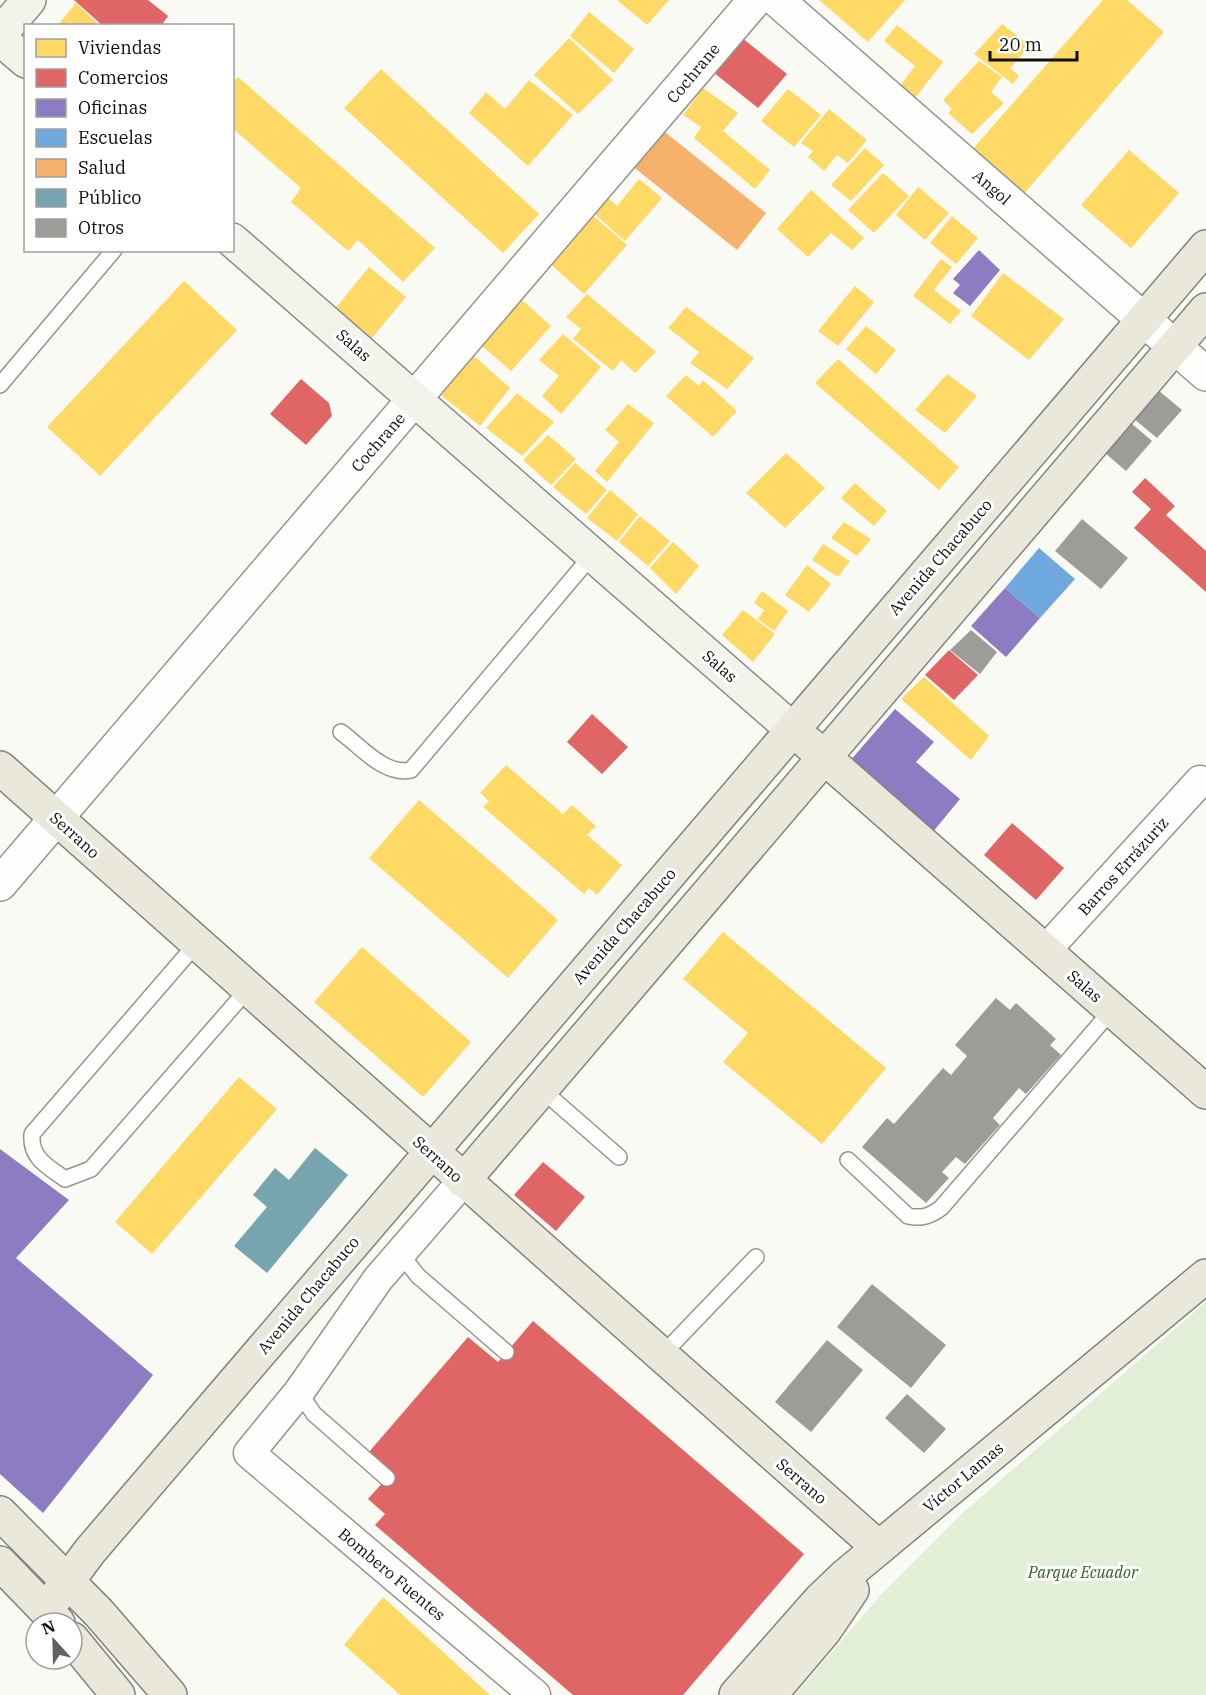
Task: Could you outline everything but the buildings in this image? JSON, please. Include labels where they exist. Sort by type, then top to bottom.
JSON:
[{"type":"main road","points":[[0,33],[29,0]]},
{"type":"main road","points":[[0,39],[24,59]]},
{"type":"main road","name":"Salas","points":[[234,242],[416,398],[1206,1092]]},
{"type":"main road","name":"Avenida Chacabuco","points":[[55,1611],[68,1580],[94,1546],[1206,247]]},
{"type":"main road","points":[[463,1181],[1206,310]]},
{"type":"main road","name":"Serrano","points":[[0,768],[430,1152],[878,1547]]},
{"type":"main road","name":"Víctor Lamas","points":[[736,1695],[820,1600],[878,1547],[1206,1276]]},
{"type":"main road","points":[[0,1513],[68,1580],[170,1695]]},
{"type":"main road","points":[[770,1695],[825,1630],[878,1547]]},
{"type":"main road","points":[[0,1563],[48,1611]]},
{"type":"main road","points":[[84,1654],[118,1695]]},
{"type":"street","name":"Cochrane","points":[[0,884],[755,0]]},
{"type":"street","name":"Angol","points":[[777,0],[1206,374]]},
{"type":"street","name":"Barros Errázuriz","points":[[1045,951],[1200,781]]},
{"type":"street","points":[[299,1392],[378,1279],[463,1181]]},
{"type":"street","name":"Bombero Fuentes","points":[[299,1392],[249,1453],[535,1695]]},
{"type":"lane","points":[[0,385],[112,252]]},
{"type":"lane","points":[[341,732],[388,768],[400,773],[411,770],[593,554]]},
{"type":"lane","points":[[197,943],[32,1134],[31,1145],[35,1156],[64,1179],[91,1169],[248,989]]},
{"type":"lane","points":[[848,1160],[908,1216],[919,1219],[930,1216],[941,1208],[1112,1010]]},
{"type":"lane","points":[[541,1089],[619,1157]]},
{"type":"lane","points":[[404,1250],[408,1262],[418,1276],[507,1352]]},
{"type":"lane","points":[[661,1356],[756,1257]]},
{"type":"lane","points":[[299,1392],[315,1414],[387,1478]]},
{"type":"green space","name":"Parque Ecuador","points":[[1206,1302],[1206,1695],[795,1695],[880,1596],[966,1510]]}]
